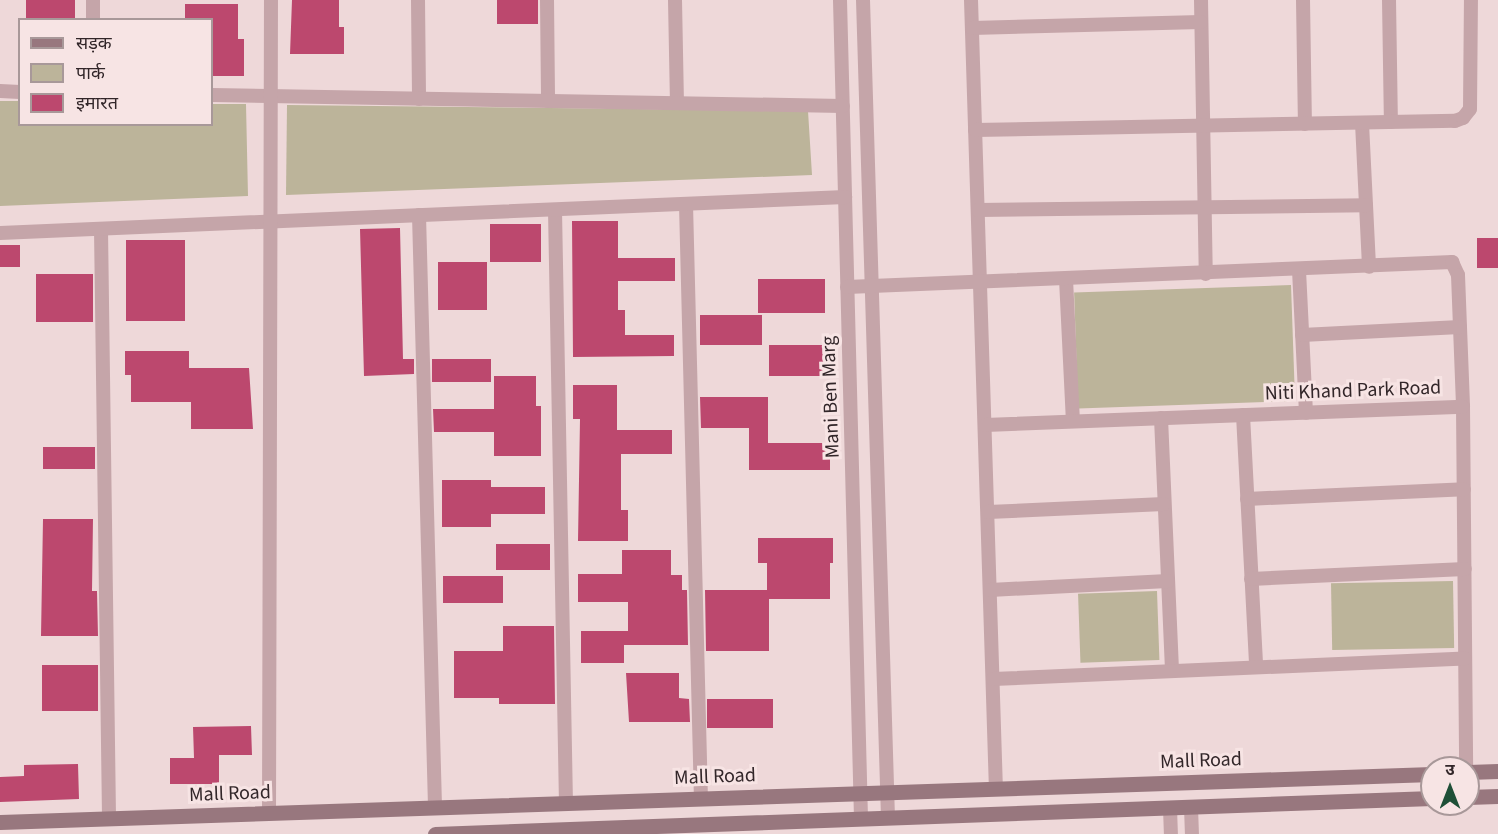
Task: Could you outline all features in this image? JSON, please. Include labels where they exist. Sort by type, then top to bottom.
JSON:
[{"type":"street","points":[[93,0],[93,18]]},
{"type":"street","points":[[270,813],[271,0]]},
{"type":"street","points":[[418,0],[419,99]]},
{"type":"street","points":[[547,0],[548,101]]},
{"type":"street","points":[[675,0],[676,103]]},
{"type":"street","name":"Mani Ben Marg","points":[[840,0],[861,819]]},
{"type":"street","points":[[863,0],[888,818]]},
{"type":"street","points":[[971,0],[996,789]]},
{"type":"street","points":[[1201,0],[1206,274]]},
{"type":"street","points":[[1303,0],[1305,124]]},
{"type":"street","points":[[1389,0],[1391,122]]},
{"type":"street","points":[[975,130],[1455,121],[1467,115],[1470,109],[1471,0]]},
{"type":"street","points":[[972,28],[1201,22]]},
{"type":"street","points":[[0,91],[18,92]]},
{"type":"street","points":[[213,95],[843,106]]},
{"type":"street","points":[[1362,123],[1369,267]]},
{"type":"street","points":[[0,233],[845,197]]},
{"type":"street","points":[[686,204],[701,799]]},
{"type":"street","points":[[978,210],[1366,206]]},
{"type":"street","points":[[555,210],[566,803]]},
{"type":"street","points":[[419,215],[435,808]]},
{"type":"street","points":[[101,229],[109,819]]},
{"type":"street","name":"Niti Khand Park Road","points":[[847,287],[1206,274],[1452,262],[1458,275],[1463,407],[985,425]]},
{"type":"street","points":[[1299,270],[1306,412]]},
{"type":"street","points":[[1066,279],[1073,422]]},
{"type":"street","points":[[1302,335],[1460,327]]},
{"type":"street","points":[[1463,407],[1466,756]]},
{"type":"street","points":[[1243,415],[1256,667]]},
{"type":"street","points":[[1161,418],[1172,671]]},
{"type":"street","points":[[1247,499],[1464,489]]},
{"type":"street","points":[[988,512],[1164,504]]},
{"type":"street","points":[[1251,579],[1465,569]]},
{"type":"street","points":[[990,590],[1168,581]]},
{"type":"street","points":[[993,679],[1465,658]]},
{"type":"street","points":[[1480,772],[1498,771]]},
{"type":"street","name":"Mall Road","points":[[0,822],[1420,774]]},
{"type":"street","points":[[1480,796],[1498,795]]},
{"type":"street","points":[[435,834],[1420,798]]},
{"type":"street","points":[[1191,807],[1192,834]]},
{"type":"street","points":[[1170,808],[1171,834]]},
{"type":"green space","points":[[0,101],[18,101],[18,126],[213,126],[213,104],[246,104],[248,196],[0,206]]},
{"type":"green space","points":[[287,105],[808,111],[812,175],[286,195]]},
{"type":"green space","points":[[1291,285],[1295,401],[1078,409],[1074,293]]},
{"type":"green space","points":[[1453,581],[1454,648],[1332,650],[1331,583]]},
{"type":"green space","points":[[1157,591],[1159,660],[1080,663],[1078,594]]},
{"type":"building","points":[[26,0],[75,0],[75,18],[26,18]]},
{"type":"building","points":[[292,0],[339,0],[339,27],[344,27],[344,54],[290,54]]},
{"type":"building","points":[[497,0],[538,0],[538,24],[497,24]]},
{"type":"building","points":[[185,4],[238,4],[238,39],[244,39],[244,76],[213,76],[213,18],[185,18]]},
{"type":"building","points":[[572,221],[618,221],[618,258],[675,258],[675,281],[618,281],[618,310],[625,310],[625,335],[674,335],[674,356],[573,357]]},
{"type":"building","points":[[490,224],[541,224],[541,262],[490,262]]},
{"type":"building","points":[[400,228],[403,359],[414,359],[414,374],[364,376],[360,229]]},
{"type":"building","points":[[1477,238],[1498,238],[1498,268],[1477,268]]},
{"type":"building","points":[[126,240],[185,240],[185,321],[126,321]]},
{"type":"building","points":[[0,245],[20,245],[20,267],[0,267]]},
{"type":"building","points":[[438,262],[487,262],[487,310],[438,310]]},
{"type":"building","points":[[36,274],[93,274],[93,322],[36,322]]},
{"type":"building","points":[[758,279],[825,279],[825,313],[758,313]]},
{"type":"building","points":[[700,315],[762,315],[762,345],[700,345]]},
{"type":"building","points":[[769,345],[828,345],[828,376],[769,376]]},
{"type":"building","points":[[125,351],[189,351],[189,368],[249,368],[253,429],[191,429],[191,402],[131,402],[131,375],[125,375]]},
{"type":"building","points":[[432,359],[491,359],[491,382],[432,382]]},
{"type":"building","points":[[494,376],[536,376],[536,406],[541,406],[541,456],[494,456],[494,432],[434,432],[433,409],[494,409]]},
{"type":"building","points":[[573,385],[617,385],[617,430],[672,430],[672,454],[621,454],[621,510],[628,510],[628,541],[578,541],[580,419],[573,419]]},
{"type":"building","points":[[700,397],[768,397],[768,443],[830,443],[830,470],[749,470],[749,428],[701,428]]},
{"type":"building","points":[[43,447],[95,447],[95,469],[43,469]]},
{"type":"building","points":[[442,480],[491,480],[491,487],[545,487],[545,514],[491,514],[491,527],[442,527]]},
{"type":"building","points":[[43,519],[93,519],[92,591],[97,591],[98,636],[41,636]]},
{"type":"building","points":[[758,538],[833,538],[830,599],[769,599],[769,651],[706,651],[705,590],[767,590],[767,563],[758,563]]},
{"type":"building","points":[[496,544],[550,544],[550,570],[496,570]]},
{"type":"building","points":[[622,550],[671,550],[671,575],[682,575],[682,590],[687,590],[688,645],[624,645],[624,663],[581,663],[581,631],[628,631],[628,602],[578,602],[578,574],[622,574]]},
{"type":"building","points":[[443,576],[503,576],[503,603],[443,603]]},
{"type":"building","points":[[503,626],[554,626],[555,704],[499,704],[499,698],[454,698],[454,651],[503,651]]},
{"type":"building","points":[[42,665],[98,665],[98,711],[42,711]]},
{"type":"building","points":[[626,673],[679,673],[679,698],[689,699],[690,722],[629,722]]},
{"type":"building","points":[[707,699],[773,699],[773,728],[707,728]]},
{"type":"building","points":[[251,726],[252,755],[219,755],[219,784],[170,784],[170,758],[194,758],[193,727]]},
{"type":"building","points":[[78,764],[79,799],[0,802],[0,777],[24,776],[24,765]]}]
